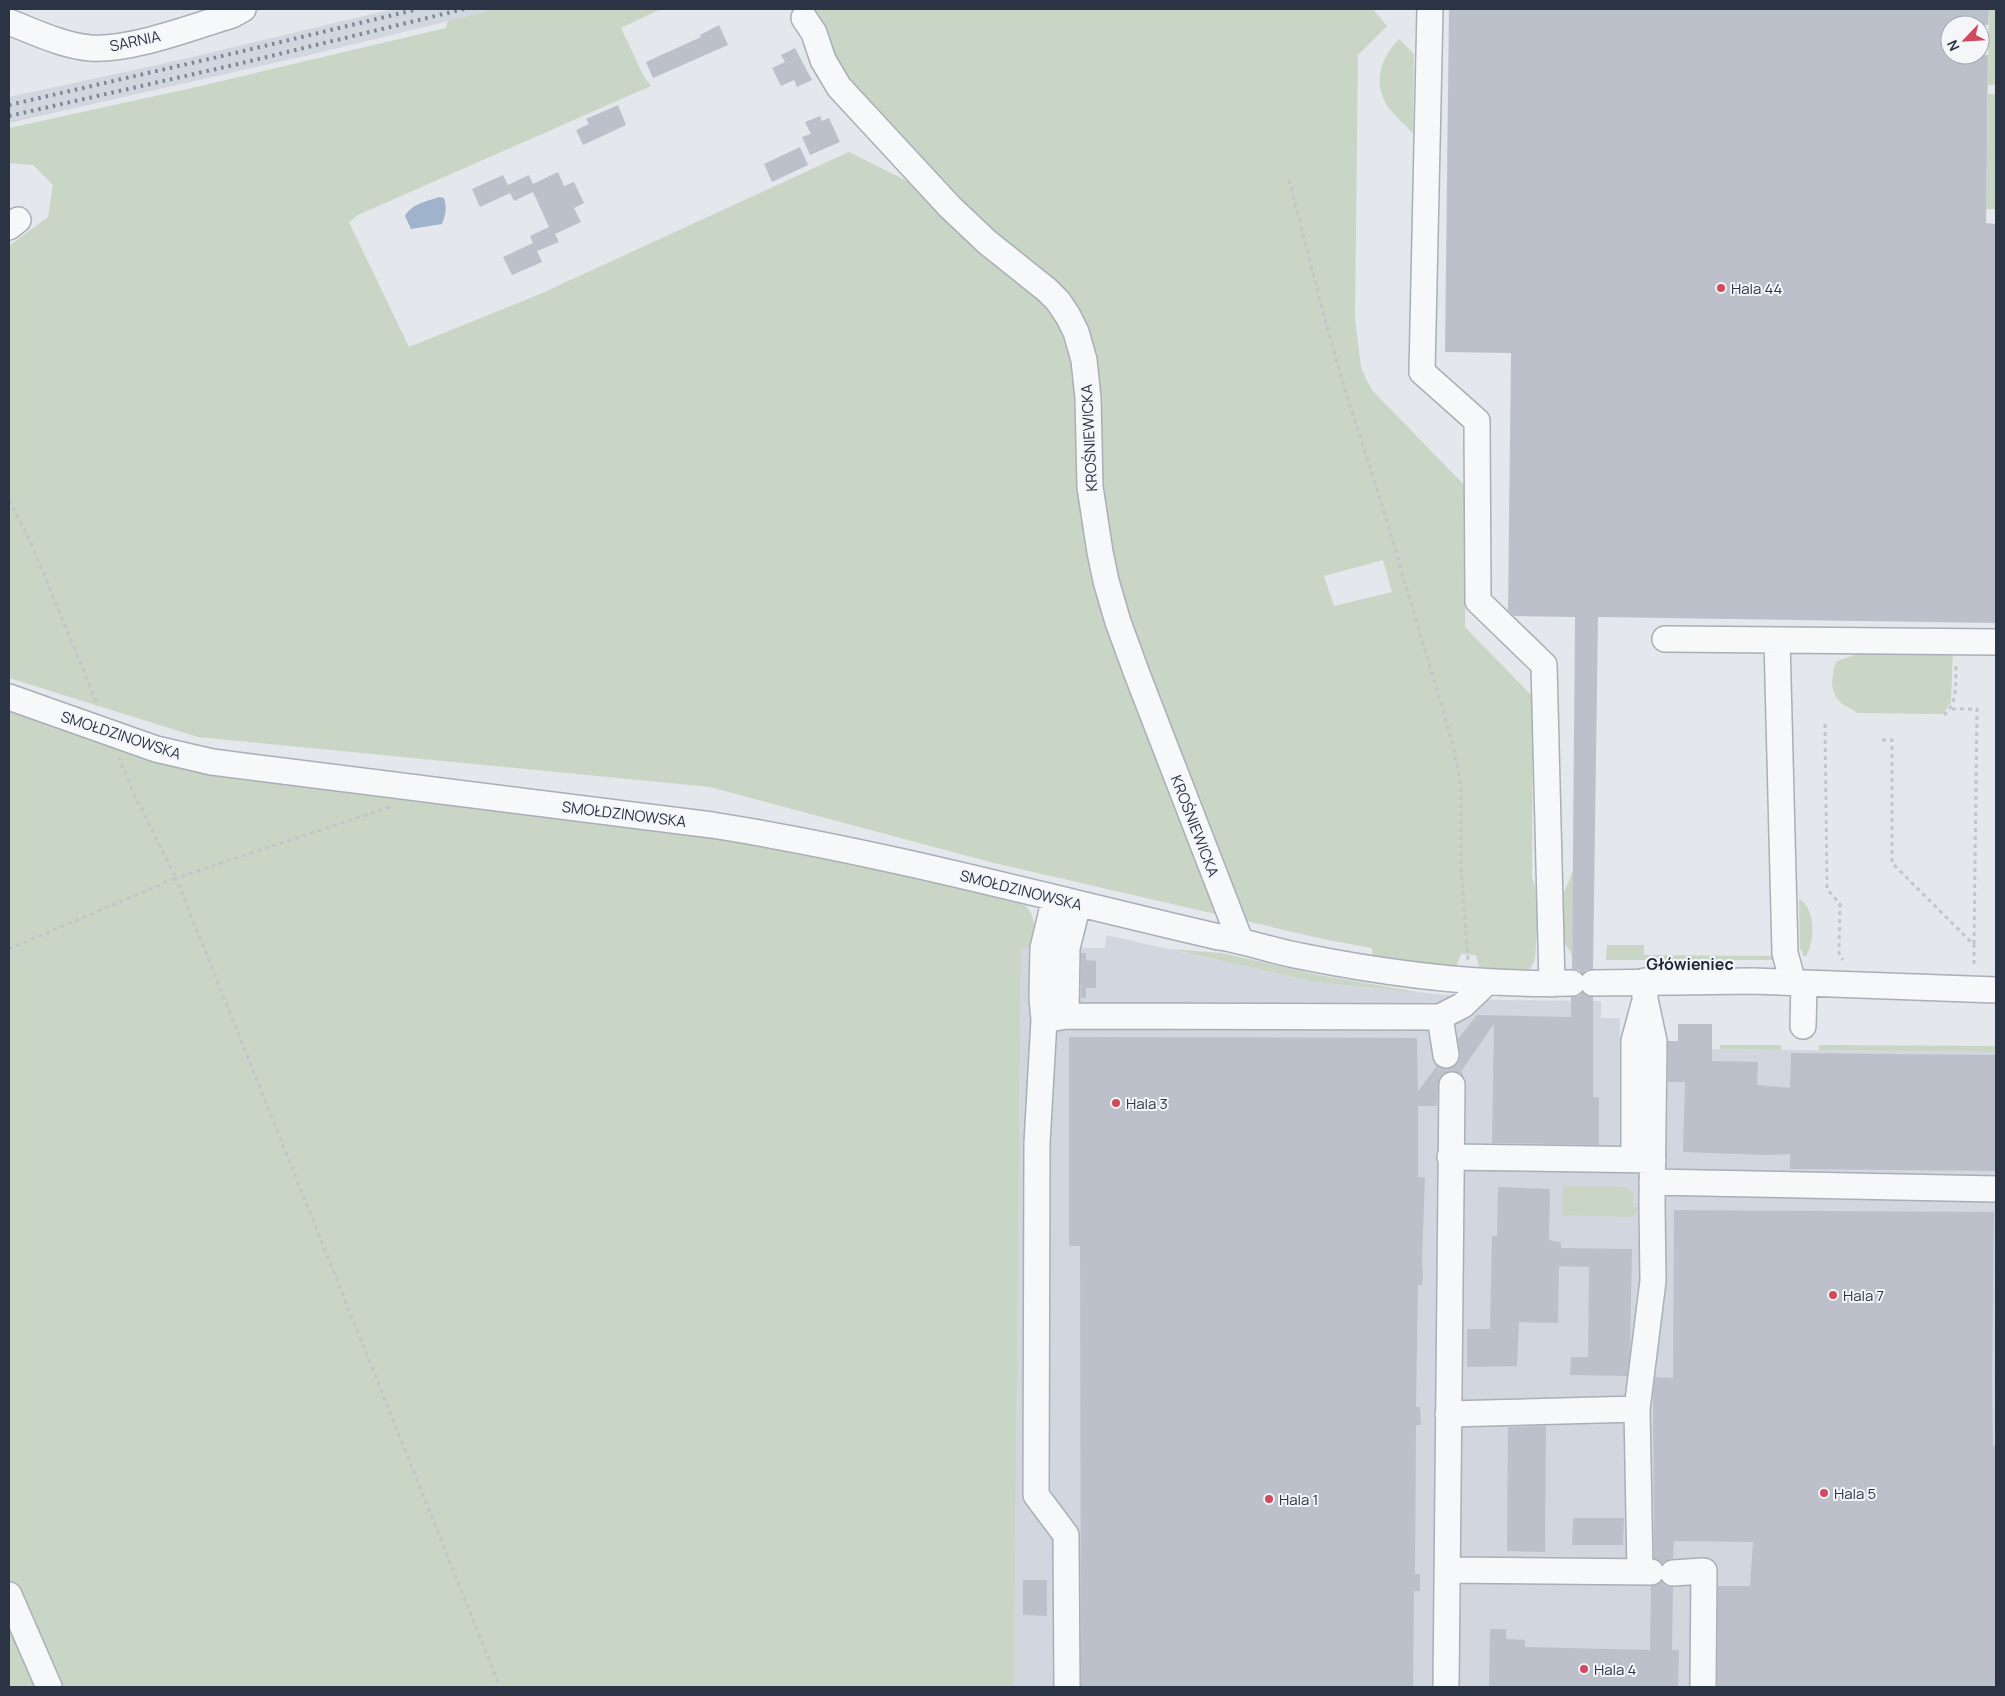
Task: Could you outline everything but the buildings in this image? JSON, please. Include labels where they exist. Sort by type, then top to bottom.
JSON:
[{"type":"street","name":"SARNIA","points":[[21,20],[56,41],[104,48],[124,46],[232,15],[243,9]]},
{"type":"street","points":[[1430,9],[1422,372],[1477,422],[1478,601],[1544,665],[1572,983]]},
{"type":"street","name":"KROŚNIEWICKA","points":[[804,18],[814,33],[826,65],[839,88],[950,207],[987,242],[1058,300],[1076,332],[1084,360],[1088,398],[1090,487],[1100,552],[1109,589],[1118,622],[1158,731],[1240,940]]},
{"type":"street","points":[[1665,638],[1996,642]]},
{"type":"street","points":[[1777,640],[1784,953],[1798,983],[1803,1026]]},
{"type":"street","name":"SMOŁDZINOWSKA","points":[[9,697],[156,749],[212,762],[786,836],[892,859],[1218,937],[1240,940],[1306,958],[1357,967],[1478,982],[1572,983],[1645,990],[1798,983],[1996,990]]},
{"type":"street","points":[[1066,901],[1067,948],[1037,1143],[1036,1495],[1066,1535],[1067,1687]]},
{"type":"street","points":[[1055,1018],[1440,1017],[1464,1005],[1478,982]]},
{"type":"street","points":[[1645,990],[1634,1041],[1646,1167],[1653,1281],[1637,1409],[1655,1572]]},
{"type":"street","points":[[1440,1017],[1446,1055]]},
{"type":"street","points":[[1446,1687],[1452,1085]]},
{"type":"street","points":[[1450,1157],[1996,1189]]},
{"type":"street","points":[[1448,1414],[1637,1409]]},
{"type":"street","points":[[1447,1570],[1704,1572],[1703,1687]]},
{"type":"street","points":[[9,1595],[49,1687]]},
{"type":"path","points":[[1289,180],[1346,394],[1376,485],[1452,741],[1461,786],[1461,866],[1478,982]]},
{"type":"path","points":[[9,500],[31,543],[133,792],[176,878],[500,1687]]},
{"type":"path","points":[[1944,716],[1952,708],[1954,702],[1956,642]]},
{"type":"path","points":[[1952,708],[1977,709],[1974,966]]},
{"type":"path","points":[[1826,724],[1827,889],[1840,904],[1839,953],[1843,960]]},
{"type":"path","points":[[1882,740],[1892,740],[1892,863],[1974,945]]},
{"type":"path","points":[[9,950],[176,878],[391,806]]},
{"type":"shaded area","points":[[393,9],[497,9],[318,53],[9,123],[9,97],[171,62]]},
{"type":"shaded area","points":[[1106,935],[1314,982],[1496,1000],[1601,1001],[1601,1018],[1620,1018],[1620,1054],[1625,1054],[1625,1082],[1667,1082],[1667,1062],[1678,1062],[1678,1024],[1712,1024],[1712,1049],[1996,1052],[1996,1687],[1014,1687],[1021,948],[1105,948]]},
{"type":"green space","points":[[497,9],[661,9],[621,28],[643,75],[651,86],[358,215],[349,222],[409,347],[540,294],[849,152],[911,183],[974,240],[1072,304],[1041,268],[972,212],[857,96],[815,23],[815,9],[1373,9],[1387,26],[1358,55],[1355,319],[1361,367],[1373,391],[1466,487],[1465,627],[1533,697],[1532,877],[1539,901],[1535,959],[1531,968],[1521,973],[1480,970],[1476,955],[1461,954],[1456,967],[1452,969],[1373,959],[1372,948],[1328,940],[994,863],[710,787],[198,737],[9,678],[9,246],[48,217],[53,185],[33,165],[9,163],[9,128],[192,88],[446,28],[448,21]],"holes":[[[1383,560],[1392,592],[1334,606],[1324,576]]]},
{"type":"green space","points":[[1989,9],[1996,9],[1996,85],[1988,85],[1988,65],[1990,65]]},
{"type":"green space","points":[[1399,39],[1414,54],[1413,133],[1388,107],[1380,89],[1383,62]]},
{"type":"green space","points":[[1988,94],[1996,94],[1996,209],[1986,209]]},
{"type":"green space","points":[[1875,648],[1953,649],[1951,702],[1943,714],[1858,713],[1842,704],[1836,697],[1832,682],[1834,667],[1837,661]]},
{"type":"green space","points":[[9,706],[126,748],[759,840],[1021,901],[1030,911],[1034,922],[1036,948],[1021,948],[1014,1687],[9,1687]]},
{"type":"green space","points":[[1573,871],[1572,955],[1563,940],[1561,899]]},
{"type":"green space","points":[[1799,899],[1809,909],[1812,925],[1811,942],[1806,956],[1803,956],[1802,950],[1800,950]]},
{"type":"green space","points":[[1607,945],[1644,945],[1644,955],[1774,956],[1773,960],[1606,960]]},
{"type":"green space","points":[[1170,949],[1222,953],[1319,975],[1424,993],[1314,982]]},
{"type":"green space","points":[[1720,1045],[1781,1045],[1781,1050],[1720,1049]]},
{"type":"green space","points":[[1819,1045],[1996,1046],[1996,1052],[1819,1050]]},
{"type":"green space","points":[[1563,1186],[1625,1187],[1633,1192],[1633,1207],[1639,1207],[1636,1214],[1629,1217],[1562,1215]]},
{"type":"water","points":[[439,197],[444,198],[446,205],[442,224],[411,229],[405,216],[408,212],[420,203]]},
{"type":"tunnel","points":[[1446,1055],[1452,1085]]},
{"type":"railway","points":[[9,105],[418,9]]},
{"type":"railway","points":[[9,116],[238,64],[464,9]]},
{"type":"place","name":"Hala 44","points":[[1721,288]]},
{"type":"place","name":"Hala 3","points":[[1116,1103]]},
{"type":"place","name":"Hala 7","points":[[1833,1295]]},
{"type":"place","name":"Hala 5","points":[[1824,1493]]},
{"type":"place","name":"Hala 1","points":[[1269,1499]]},
{"type":"place","name":"Hala 4","points":[[1584,1669]]},
{"type":"district","name":"Główieniec","points":[[1690,964]]}]
